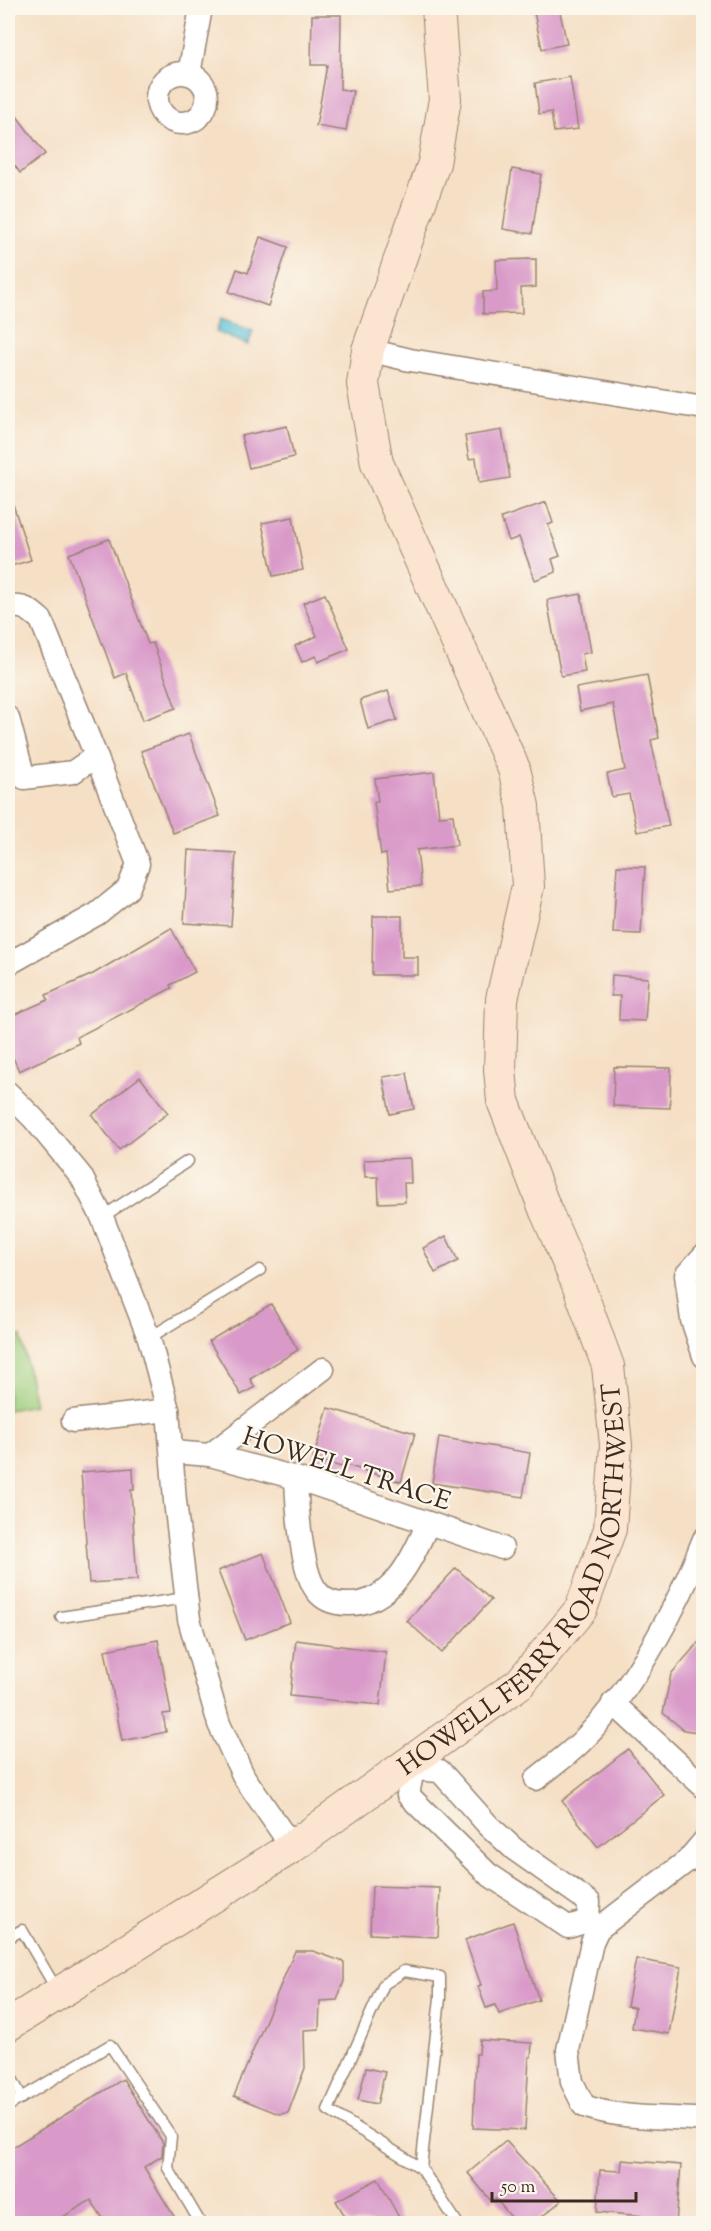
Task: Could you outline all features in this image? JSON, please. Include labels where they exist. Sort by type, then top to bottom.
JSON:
[{"type":"street","points":[[189,74],[201,8]]},
{"type":"street","name":"HOWELL FERRY ROAD NORTHWEST","points":[[8,2025],[60,1995],[292,1847],[410,1765],[520,1683],[581,1609],[610,1529],[616,1445],[608,1366],[579,1287],[545,1209],[503,1101],[500,1070],[502,999],[528,886],[523,806],[514,769],[377,463],[363,384],[368,350],[434,163],[445,99],[438,8]]},
{"type":"street","points":[[368,350],[410,360],[704,408]]},
{"type":"street","points":[[8,608],[26,607],[41,620],[138,864],[128,889],[96,914],[8,964]]},
{"type":"street","points":[[8,718],[24,778],[73,772],[96,756]]},
{"type":"street","points":[[8,1093],[34,1119],[81,1176],[102,1217],[149,1338],[168,1410],[184,1598],[219,1724],[244,1777],[292,1847]]},
{"type":"street","points":[[704,1255],[686,1275],[692,1320],[704,1356]]},
{"type":"street","points":[[210,1455],[323,1369]]},
{"type":"street","points":[[73,1420],[168,1410]]},
{"type":"street","name":"HOWELL TRACE","points":[[172,1452],[210,1455],[296,1478],[502,1548]]},
{"type":"street","points":[[296,1478],[306,1565],[315,1589],[331,1604],[362,1605],[387,1590],[411,1560],[429,1523]]},
{"type":"street","points":[[536,1779],[585,1738],[633,1676],[688,1580],[704,1539]]},
{"type":"street","points":[[613,1703],[704,1787]]},
{"type":"street","points":[[704,1841],[687,1861],[593,1925],[568,1927],[488,1874],[408,1795],[410,1765],[440,1771],[488,1825],[514,1849],[589,1902],[593,1925],[592,1942],[567,2050],[572,2082],[584,2106],[602,2113],[633,2118],[669,2116],[704,2120]]},
{"type":"street","points":[[465,1852],[488,1825]]},
{"type":"lane","points":[[102,1217],[188,1161]]},
{"type":"lane","points":[[149,1338],[261,1270]]},
{"type":"lane","points":[[61,1617],[184,1598]]},
{"type":"lane","points":[[8,1938],[22,1930],[60,1995]]},
{"type":"lane","points":[[421,2168],[440,1998],[440,1977],[404,1971],[384,1984],[328,2110],[421,2168],[458,2223]]},
{"type":"lane","points":[[8,2106],[110,2045],[171,2136],[168,2168],[201,2223]]},
{"type":"lane","points":[[8,2071],[22,2098]]},
{"type":"green space","points":[[21,1336],[35,1405],[8,1410],[8,1339]]},
{"type":"water","points":[[221,319],[253,331],[248,345],[216,332]]},
{"type":"building","points":[[533,8],[559,8],[567,44],[542,49]]},
{"type":"building","points":[[312,15],[341,15],[340,89],[353,91],[346,131],[316,126],[327,65],[311,65]]},
{"type":"building","points":[[570,77],[578,129],[554,132],[551,112],[539,114],[535,83]]},
{"type":"building","points":[[8,104],[45,154],[20,173],[8,156]]},
{"type":"building","points":[[512,169],[541,174],[532,234],[503,229]]},
{"type":"building","points":[[260,237],[288,247],[268,306],[229,292],[237,269],[248,273]]},
{"type":"building","points":[[536,259],[536,287],[521,288],[522,313],[483,314],[483,292],[497,291],[496,260]]},
{"type":"building","points":[[287,426],[294,457],[249,468],[241,436]]},
{"type":"building","points":[[502,430],[510,478],[479,483],[476,458],[469,459],[465,436]]},
{"type":"building","points":[[8,498],[11,498],[31,560],[8,567]]},
{"type":"building","points":[[546,502],[553,523],[548,525],[560,556],[552,559],[556,572],[535,580],[519,537],[509,541],[501,518]]},
{"type":"building","points":[[293,517],[303,570],[273,576],[262,523]]},
{"type":"building","points":[[109,539],[148,644],[153,643],[176,708],[143,720],[126,673],[115,678],[69,554]]},
{"type":"building","points":[[325,594],[349,649],[318,662],[316,656],[302,662],[295,646],[317,636],[303,603]]},
{"type":"building","points":[[581,594],[591,652],[582,654],[585,672],[561,676],[547,600]]},
{"type":"building","points":[[647,675],[659,738],[651,740],[669,826],[637,832],[629,794],[612,797],[607,774],[625,770],[613,704],[580,711],[576,688]]},
{"type":"building","points":[[388,691],[397,720],[368,729],[360,700]]},
{"type":"building","points":[[189,734],[220,816],[173,833],[141,751]]},
{"type":"building","points":[[434,772],[439,816],[453,815],[457,845],[417,850],[421,886],[390,889],[386,854],[381,855],[374,802],[378,802],[375,779]]},
{"type":"building","points":[[188,850],[236,853],[231,926],[184,923]]},
{"type":"building","points":[[617,866],[645,867],[641,934],[613,933]]},
{"type":"building","points":[[373,916],[402,916],[402,957],[418,957],[418,975],[372,975]]},
{"type":"building","points":[[171,928],[195,972],[170,985],[172,988],[77,1037],[79,1043],[19,1071],[8,1046],[8,1022],[13,1019],[11,1016],[48,1000],[46,995],[93,974]]},
{"type":"building","points":[[612,975],[648,978],[645,1021],[619,1020],[620,996],[611,996]]},
{"type":"building","points":[[614,1067],[671,1068],[670,1108],[613,1106]]},
{"type":"building","points":[[407,1073],[414,1109],[390,1114],[383,1077]]},
{"type":"building","points":[[140,1077],[168,1113],[119,1150],[92,1115]]},
{"type":"building","points":[[410,1158],[411,1183],[404,1183],[405,1202],[379,1203],[378,1177],[365,1177],[364,1160]]},
{"type":"building","points":[[446,1236],[458,1261],[435,1273],[423,1248]]},
{"type":"building","points":[[271,1304],[298,1350],[250,1379],[255,1387],[241,1395],[209,1341]]},
{"type":"building","points":[[328,1408],[415,1433],[401,1482],[343,1464],[342,1467],[313,1459]]},
{"type":"building","points":[[439,1437],[530,1453],[523,1497],[432,1483]]},
{"type":"building","points":[[133,1468],[134,1490],[131,1490],[137,1580],[89,1583],[81,1472]]},
{"type":"building","points":[[263,1553],[290,1622],[245,1640],[218,1571]]},
{"type":"building","points":[[456,1568],[491,1600],[442,1653],[407,1621]]},
{"type":"building","points":[[704,1636],[704,1733],[684,1730],[663,1713],[671,1674]]},
{"type":"building","points":[[158,1640],[171,1713],[163,1714],[166,1732],[122,1741],[105,1650]]},
{"type":"building","points":[[296,1640],[386,1652],[380,1705],[290,1696]]},
{"type":"building","points":[[628,1749],[664,1795],[598,1847],[562,1801]]},
{"type":"building","points":[[372,1886],[440,1888],[438,1937],[370,1934]]},
{"type":"building","points":[[513,1922],[539,2000],[499,2014],[495,2005],[486,2008],[478,1986],[481,1985],[465,1940]]},
{"type":"building","points":[[295,1951],[313,1951],[344,1962],[344,1981],[337,2000],[320,2001],[319,2029],[304,2030],[305,2068],[288,2113],[279,2114],[234,2096]]},
{"type":"building","points":[[636,1959],[681,1967],[669,2034],[632,2028],[635,2007],[627,2006]]},
{"type":"building","points":[[480,2040],[532,2043],[531,2057],[529,2057],[525,2130],[473,2128],[476,2054],[479,2054]]},
{"type":"building","points":[[366,2068],[385,2072],[377,2104],[358,2100]]},
{"type":"building","points":[[123,2079],[163,2143],[162,2156],[144,2167],[178,2223],[106,2223],[91,2200],[53,2223],[8,2223],[8,2150]]},
{"type":"building","points":[[506,2141],[561,2201],[534,2223],[516,2223],[495,2198],[491,2201],[468,2173]]},
{"type":"building","points":[[622,2160],[681,2165],[676,2223],[644,2221],[644,2216],[597,2212],[600,2170],[621,2171]]},
{"type":"building","points":[[378,2179],[402,2223],[349,2223],[336,2201]]}]
